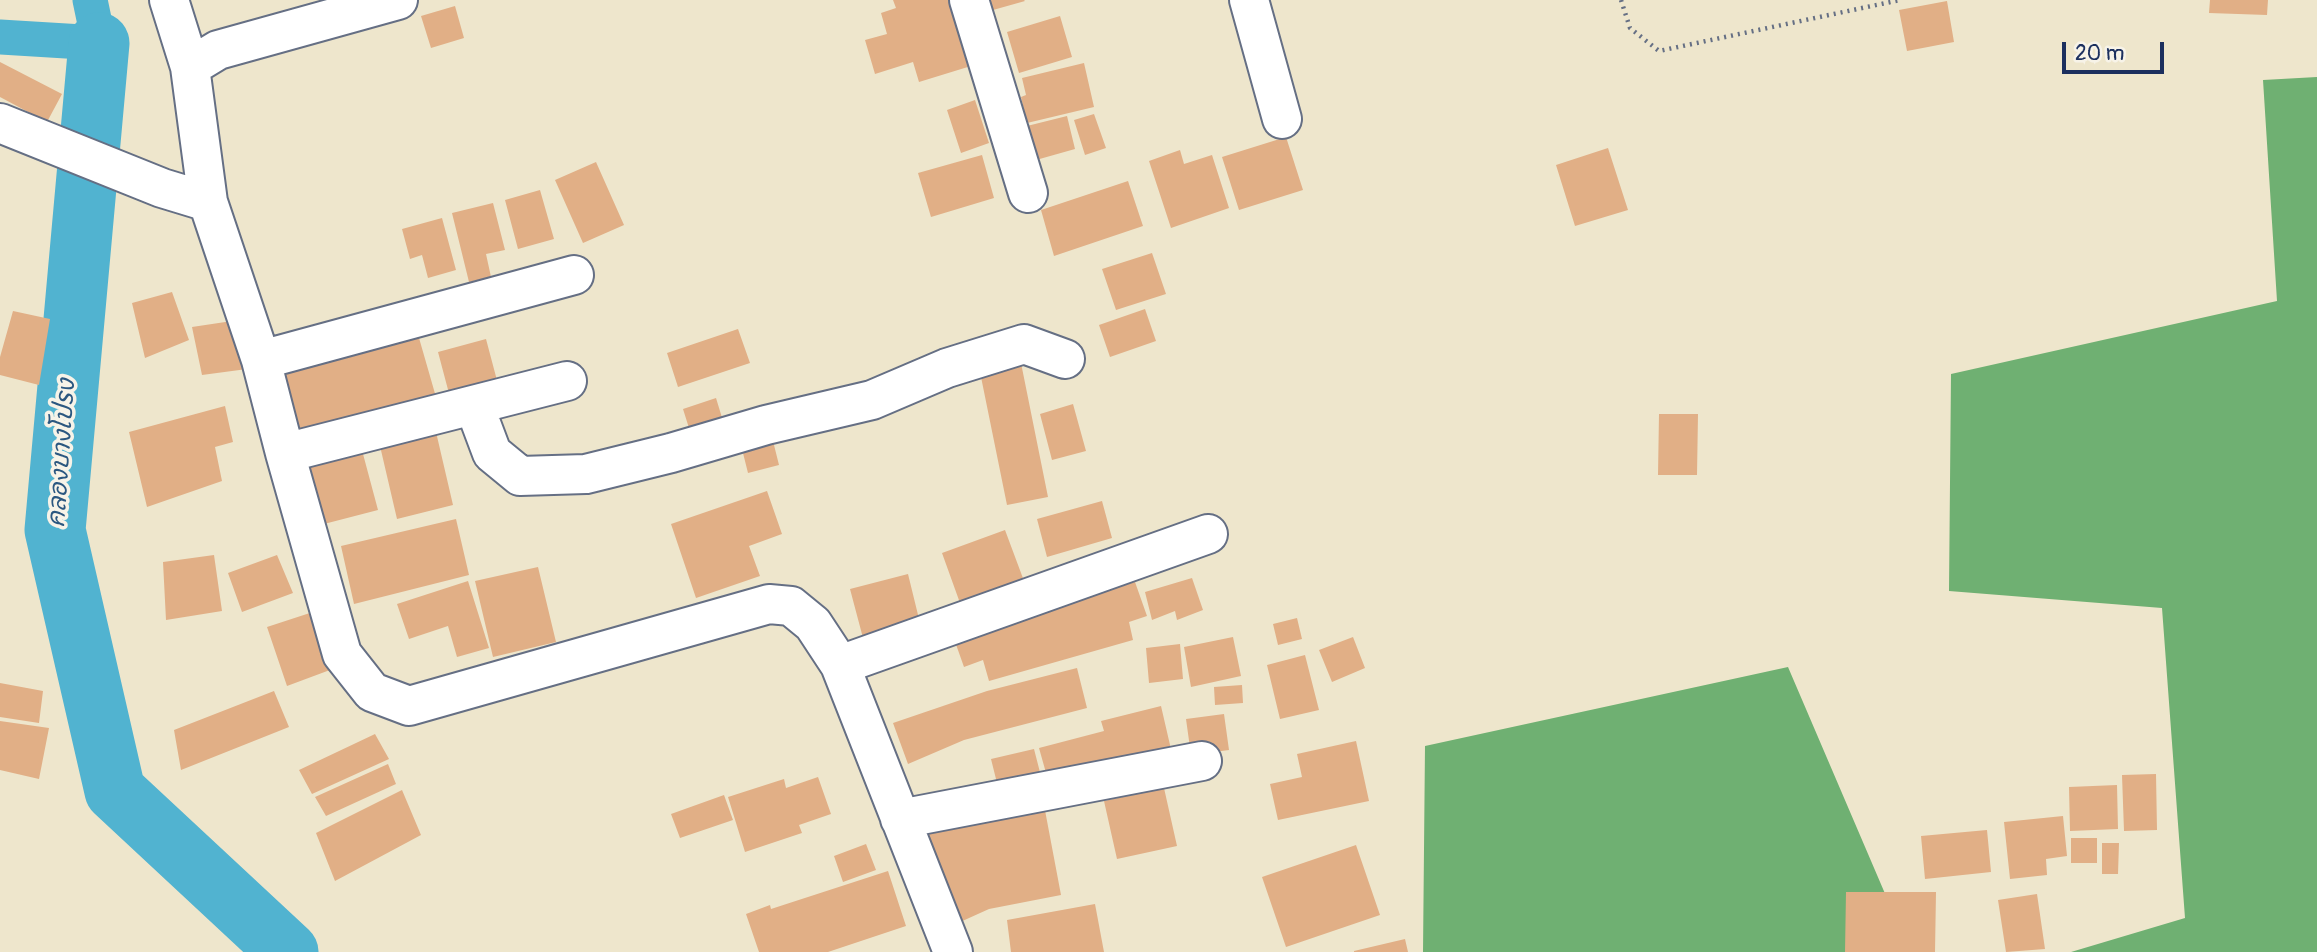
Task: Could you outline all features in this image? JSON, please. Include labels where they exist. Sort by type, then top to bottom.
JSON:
[{"type":"street","points":[[169,0],[190,67],[208,202],[261,360],[342,654],[372,692],[409,706],[769,604],[791,606],[813,624],[840,665],[953,952]]},
{"type":"street","points":[[190,67],[218,50],[398,0]]},
{"type":"street","points":[[969,0],[1028,193]]},
{"type":"street","points":[[1249,0],[1282,119]]},
{"type":"street","points":[[0,124],[162,188],[208,202]]},
{"type":"street","points":[[261,360],[574,275]]},
{"type":"street","points":[[474,405],[492,453],[520,477],[586,474],[766,425],[872,400],[947,368],[1024,344],[1065,359]]},
{"type":"street","points":[[285,453],[567,381]]},
{"type":"street","points":[[840,665],[1208,534]]},
{"type":"street","points":[[900,819],[1202,761]]},
{"type":"path","points":[[1621,0],[1630,28],[1659,51],[1900,0]]},
{"type":"green space","points":[[2317,77],[2317,952],[2071,952],[2185,918],[2162,608],[1949,591],[1951,374],[2277,301],[2263,80]]},
{"type":"green space","points":[[1788,667],[1910,952],[1423,952],[1425,746]]},
{"type":"building","points":[[893,0],[950,0],[971,66],[919,82],[913,62],[875,74],[865,40],[887,34],[881,13],[896,8]]},
{"type":"building","points":[[990,0],[1024,0],[1025,1],[993,10]]},
{"type":"building","points":[[2210,0],[2268,0],[2267,15],[2209,13]]},
{"type":"building","points":[[1947,1],[1954,42],[1907,51],[1899,10]]},
{"type":"building","points":[[455,6],[464,38],[431,48],[421,16]]},
{"type":"building","points":[[1060,16],[1072,57],[1019,73],[1007,32]]},
{"type":"building","points":[[0,62],[62,94],[47,122],[0,97]]},
{"type":"building","points":[[1084,63],[1094,107],[1027,123],[1021,97],[1026,95],[1022,78]]},
{"type":"building","points":[[975,100],[989,143],[961,153],[947,110]]},
{"type":"building","points":[[1094,114],[1106,148],[1085,155],[1074,120]]},
{"type":"building","points":[[1067,116],[1075,149],[1036,160],[1027,126]]},
{"type":"building","points":[[1286,137],[1303,190],[1239,210],[1222,157]]},
{"type":"building","points":[[1608,148],[1628,210],[1575,226],[1556,165]]},
{"type":"building","points":[[1180,150],[1184,164],[1212,155],[1229,208],[1171,228],[1149,161]]},
{"type":"building","points":[[982,155],[994,198],[931,217],[918,173]]},
{"type":"building","points":[[596,162],[624,225],[583,243],[555,180]]},
{"type":"building","points":[[1128,181],[1143,226],[1054,256],[1041,210]]},
{"type":"building","points":[[540,190],[554,239],[518,249],[505,200]]},
{"type":"building","points":[[493,203],[505,250],[486,254],[491,277],[469,282],[452,213]]},
{"type":"building","points":[[442,218],[456,270],[428,278],[422,255],[410,259],[402,229]]},
{"type":"building","points":[[1152,253],[1166,294],[1116,310],[1102,269]]},
{"type":"building","points":[[172,292],[189,340],[145,358],[132,303]]},
{"type":"building","points":[[1145,309],[1156,341],[1110,357],[1099,325]]},
{"type":"building","points":[[13,311],[50,319],[39,385],[0,375],[0,357]]},
{"type":"building","points":[[232,321],[247,369],[202,375],[192,327]]},
{"type":"building","points":[[415,324],[438,404],[300,444],[277,363]]},
{"type":"building","points":[[738,329],[750,363],[678,387],[667,353]]},
{"type":"building","points":[[486,339],[499,388],[451,401],[438,352]]},
{"type":"building","points":[[1021,363],[1048,497],[1007,505],[980,372]]},
{"type":"building","points":[[716,398],[727,434],[694,444],[683,409]]},
{"type":"building","points":[[1073,404],[1086,451],[1052,460],[1040,414]]},
{"type":"building","points":[[225,406],[233,442],[215,447],[222,481],[147,507],[129,432]]},
{"type":"building","points":[[1659,414],[1698,414],[1697,475],[1658,475]]},
{"type":"building","points":[[436,432],[453,505],[397,519],[380,446]]},
{"type":"building","points":[[771,433],[779,465],[748,473],[740,441]]},
{"type":"building","points":[[359,439],[378,510],[324,524],[305,453]]},
{"type":"building","points":[[767,491],[782,534],[749,546],[760,576],[696,598],[671,524]]},
{"type":"building","points":[[1102,501],[1112,538],[1047,557],[1037,519]]},
{"type":"building","points":[[456,519],[469,575],[354,604],[341,546]]},
{"type":"building","points":[[1005,530],[1024,581],[960,603],[942,553]]},
{"type":"building","points":[[214,555],[222,611],[166,620],[163,562]]},
{"type":"building","points":[[277,555],[293,593],[242,612],[228,573]]},
{"type":"building","points":[[538,567],[556,642],[493,657],[475,581]]},
{"type":"building","points":[[908,574],[920,623],[863,638],[850,589]]},
{"type":"building","points":[[1192,578],[1203,610],[1177,620],[1175,611],[1152,620],[1145,592]]},
{"type":"building","points":[[468,581],[489,648],[457,657],[448,626],[409,639],[397,604]]},
{"type":"building","points":[[1135,582],[1147,616],[1129,622],[1133,640],[989,681],[983,660],[964,667],[953,636]]},
{"type":"building","points":[[316,611],[338,667],[287,686],[267,627]]},
{"type":"building","points":[[1297,618],[1302,639],[1278,645],[1273,624]]},
{"type":"building","points":[[1233,637],[1241,676],[1191,687],[1184,647]]},
{"type":"building","points":[[1353,637],[1365,668],[1332,682],[1319,650]]},
{"type":"building","points":[[1180,644],[1183,679],[1149,683],[1146,648]]},
{"type":"building","points":[[1305,655],[1319,710],[1280,719],[1267,665]]},
{"type":"building","points":[[1077,668],[1087,708],[964,740],[908,764],[893,723],[987,691]]},
{"type":"building","points":[[0,683],[43,691],[39,723],[0,717]]},
{"type":"building","points":[[1242,685],[1243,703],[1215,705],[1214,687]]},
{"type":"building","points":[[274,691],[289,727],[181,770],[174,730]]},
{"type":"building","points":[[1161,706],[1173,758],[1048,780],[1039,748],[1104,731],[1101,721]]},
{"type":"building","points":[[1224,714],[1229,750],[1191,755],[1186,719]]},
{"type":"building","points":[[0,721],[49,728],[39,779],[0,770]]},
{"type":"building","points":[[375,734],[389,759],[312,794],[299,770]]},
{"type":"building","points":[[1356,741],[1369,801],[1278,820],[1270,784],[1302,777],[1297,754]]},
{"type":"building","points":[[1034,749],[1043,784],[1000,795],[991,759]]},
{"type":"building","points":[[388,764],[396,784],[326,816],[315,797]]},
{"type":"building","points":[[2156,774],[2157,830],[2124,831],[2122,775]]},
{"type":"building","points":[[818,777],[831,814],[799,825],[802,833],[745,852],[728,797],[784,779],[786,788]]},
{"type":"building","points":[[2117,785],[2118,829],[2070,831],[2069,787]]},
{"type":"building","points":[[1164,788],[1177,846],[1117,859],[1104,801]]},
{"type":"building","points":[[402,790],[421,835],[335,881],[316,833]]},
{"type":"building","points":[[724,795],[733,820],[680,838],[671,814]]},
{"type":"building","points":[[1044,805],[1061,895],[989,909],[958,923],[919,833]]},
{"type":"building","points":[[2063,816],[2067,856],[2046,859],[2047,875],[2010,879],[2004,822]]},
{"type":"building","points":[[1987,830],[1991,872],[1925,879],[1921,836]]},
{"type":"building","points":[[2071,838],[2097,838],[2097,863],[2071,863]]},
{"type":"building","points":[[2102,843],[2119,843],[2118,874],[2102,874]]},
{"type":"building","points":[[866,844],[876,870],[843,882],[834,856]]},
{"type":"building","points":[[1356,845],[1380,915],[1286,947],[1262,877]]},
{"type":"building","points":[[888,871],[906,926],[828,952],[759,952],[746,914],[770,905],[771,909]]},
{"type":"building","points":[[1846,892],[1936,892],[1935,952],[1845,952]]},
{"type":"building","points":[[2037,894],[2045,949],[2006,952],[1998,900]]},
{"type":"building","points":[[1095,904],[1104,952],[1011,952],[1007,920]]},
{"type":"building","points":[[1405,939],[1408,952],[1354,952],[1354,951]]},
{"type":"waterway","points":[[0,37],[99,43],[90,0]]},
{"type":"waterway","name":"คลองบางโปรง","points":[[99,43],[55,530],[115,791],[288,952]]}]
